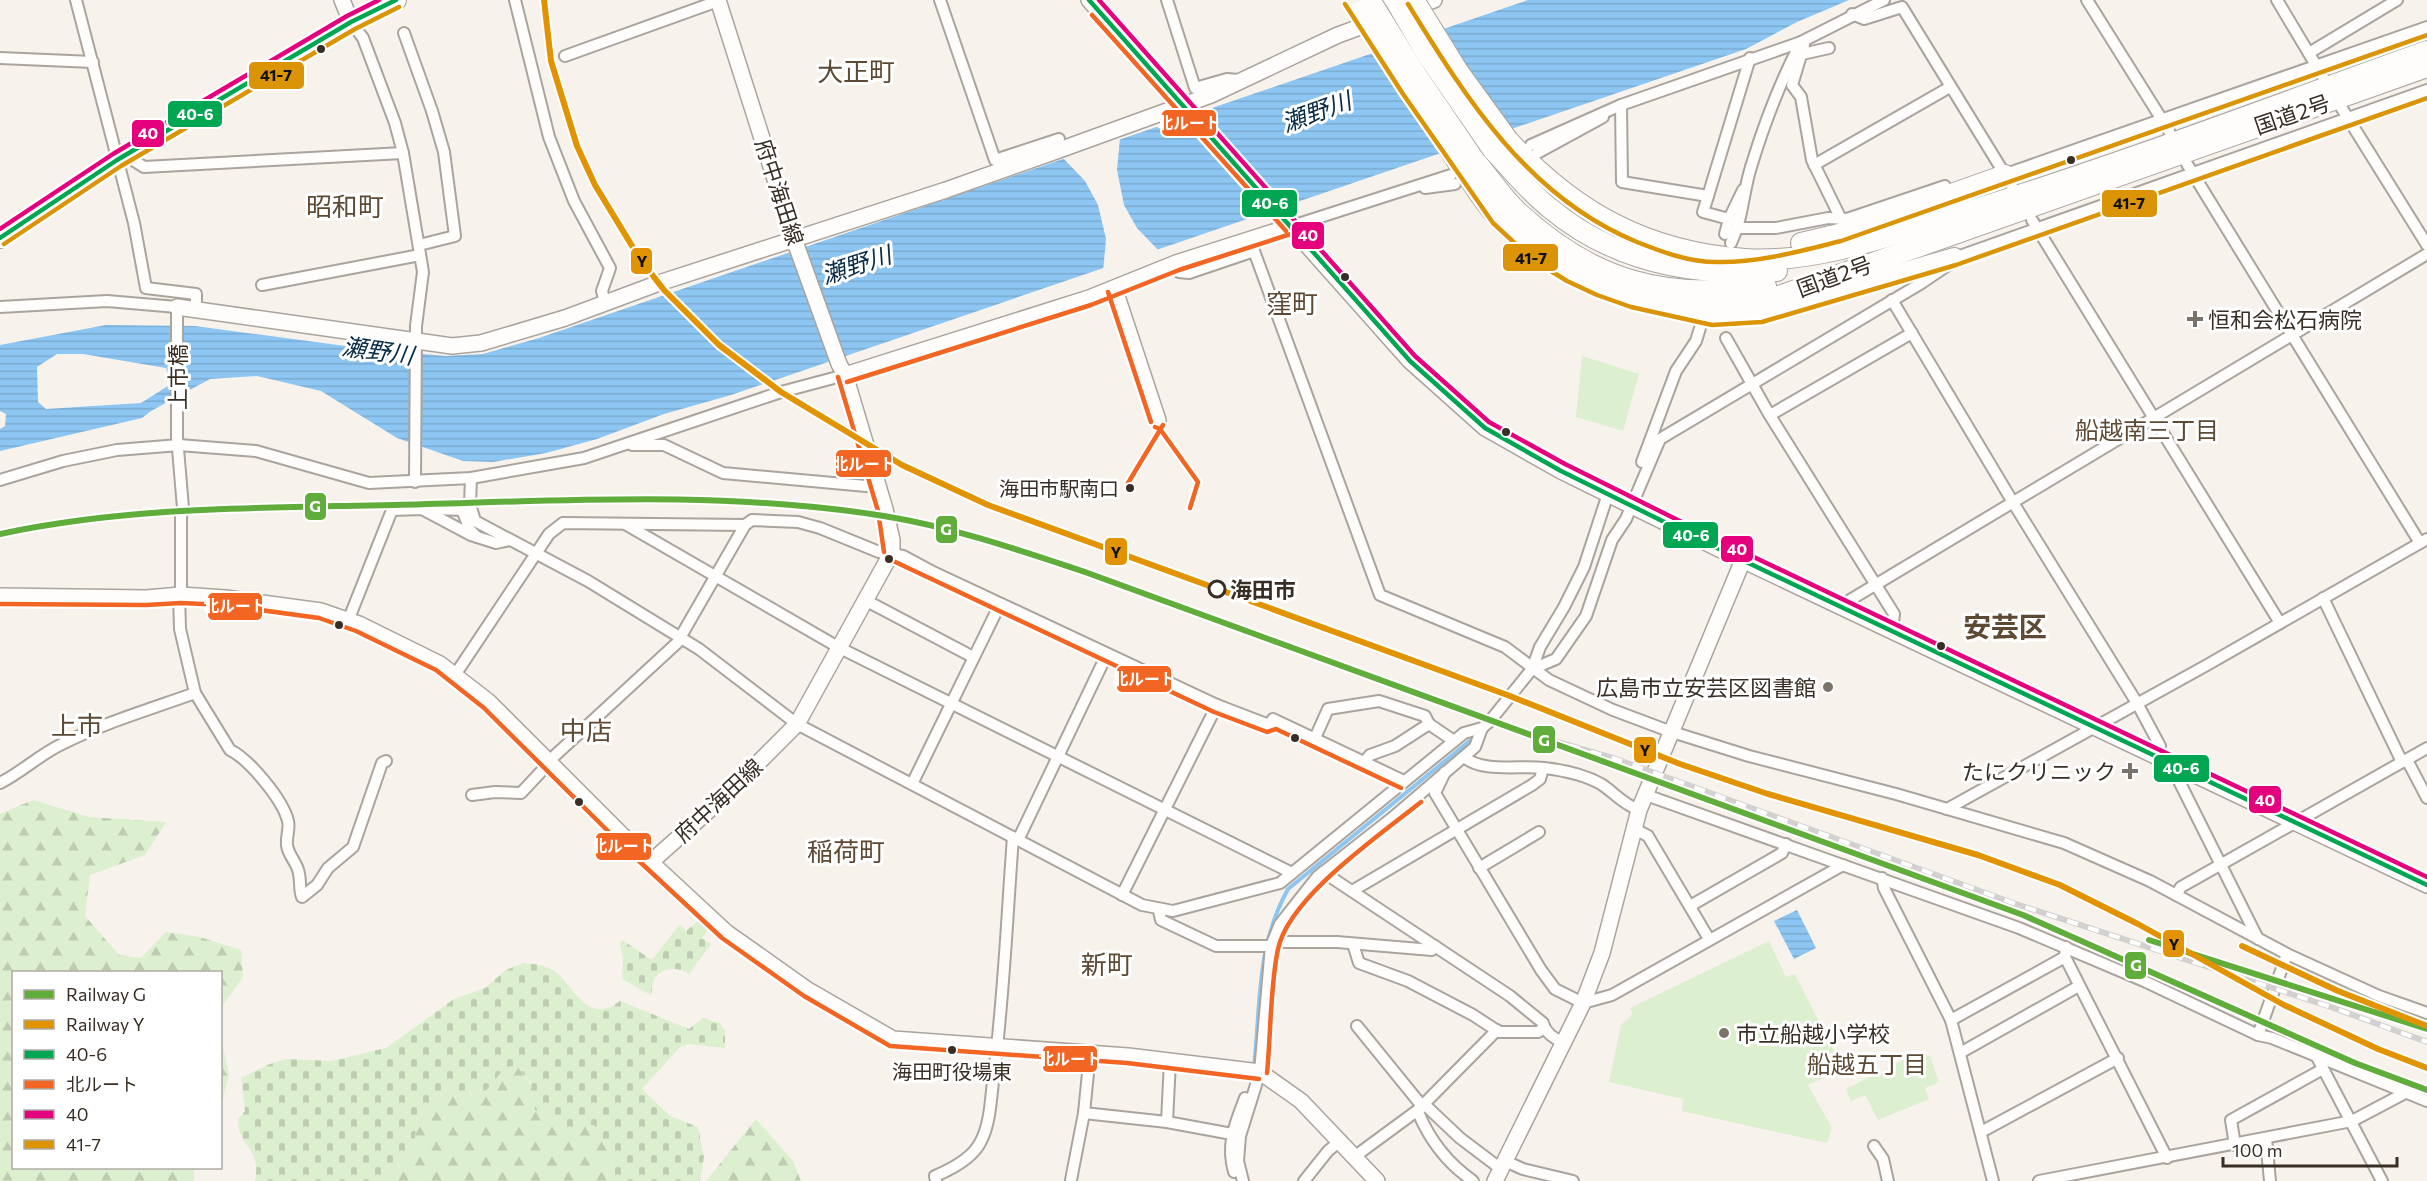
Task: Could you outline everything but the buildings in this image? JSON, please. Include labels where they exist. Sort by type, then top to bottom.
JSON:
[{"type":"highway","points":[[0,238],[121,157],[351,22],[395,0]]},
{"type":"highway","points":[[1395,0],[1426,53],[1501,145]]},
{"type":"highway","points":[[1414,0],[1501,145]]},
{"type":"highway","points":[[1360,4],[1414,72],[1459,170],[1516,210],[1564,249],[1600,268],[1699,311],[1730,319],[1760,315],[1954,258]]},
{"type":"highway","name":"国道2号","points":[[1501,145],[1559,190],[1613,226],[1690,260],[1720,251],[1743,273],[1822,264],[1860,254],[2009,187],[2427,51]]},
{"type":"highway","name":"国道2号","points":[[1699,311],[1735,291],[1833,277],[2427,67]]},
{"type":"main road","points":[[342,0],[351,22]]},
{"type":"main road","name":"府中海田線","points":[[651,862],[726,795],[797,724],[892,552],[892,540],[842,369],[796,244],[718,0]]},
{"type":"main road","points":[[177,312],[196,309],[418,346],[481,343],[796,244],[1029,155],[1183,105],[1245,81],[1338,35],[1434,0]]},
{"type":"main road","points":[[1096,3],[1183,105],[1410,361],[1448,397],[1494,434],[1743,561],[2427,885]]},
{"type":"main road","points":[[842,369],[1115,290],[1176,263],[1287,220]]},
{"type":"main road","points":[[1115,290],[1158,420]]},
{"type":"main road","points":[[1500,1170],[1583,1003],[1602,953],[1638,810],[1743,561]]},
{"type":"main road","points":[[0,596],[83,599],[180,595],[303,608],[348,621],[433,660],[454,675],[489,702],[717,925],[808,990],[893,1038],[997,1048],[1090,1053],[1260,1072],[1301,1101],[1341,1140],[1377,1181]]},
{"type":"street","points":[[76,0],[121,157],[146,288],[196,294],[196,309]]},
{"type":"street","points":[[515,0],[549,137],[574,201],[610,268],[602,291],[605,303]]},
{"type":"street","points":[[566,56],[718,0]]},
{"type":"street","points":[[940,0],[995,160],[1029,155],[1059,139]]},
{"type":"street","points":[[1167,0],[1195,88],[1227,80],[1245,81]]},
{"type":"street","points":[[1534,149],[1621,105],[1803,41],[1825,32],[1852,14],[1884,0]]},
{"type":"street","points":[[2087,0],[2169,131]]},
{"type":"street","points":[[2277,0],[2323,77]]},
{"type":"street","points":[[2309,53],[2397,0]]},
{"type":"street","points":[[1852,14],[1864,19],[1902,7],[2009,187]]},
{"type":"street","points":[[351,22],[363,39],[395,123],[403,153],[420,250],[423,272],[416,326],[418,346],[415,477]]},
{"type":"street","points":[[2009,187],[2160,120],[2427,27]]},
{"type":"street","points":[[262,285],[420,250],[455,236],[444,152],[404,33]]},
{"type":"street","points":[[1803,41],[1802,54],[1792,85],[1801,97],[1814,165],[1841,219]]},
{"type":"street","points":[[1720,251],[1738,228],[1750,169],[1783,78],[1803,41]]},
{"type":"street","points":[[1802,54],[1829,48]]},
{"type":"street","points":[[1728,219],[1704,212],[1753,57]]},
{"type":"street","points":[[0,58],[93,62]]},
{"type":"street","points":[[1814,165],[1950,87]]},
{"type":"street","points":[[1243,1181],[1238,1161],[1240,1136],[1260,1072],[1268,945],[1314,870],[1410,790],[1444,772],[1475,747],[1482,728],[1532,669],[1540,647],[1584,567],[1660,439],[1939,272],[1954,258],[2035,225],[2189,169],[2350,118],[2427,90]]},
{"type":"street","points":[[1621,105],[1622,183],[1708,196]]},
{"type":"street","points":[[2341,107],[2350,118],[2427,245]]},
{"type":"street","points":[[121,157],[144,167],[403,153]]},
{"type":"street","points":[[1947,808],[2094,728],[2423,541],[2189,169]]},
{"type":"street","points":[[1287,220],[1395,192],[1459,170]]},
{"type":"street","points":[[1738,228],[1776,228],[1828,218],[1841,219],[1987,172],[2009,187]]},
{"type":"street","points":[[1720,251],[1728,219],[1748,184]]},
{"type":"street","points":[[2035,225],[2280,623]]},
{"type":"street","points":[[1176,263],[1179,272],[1189,273],[1254,251],[1380,595],[1505,647],[1532,669],[1594,702],[1670,731],[1749,756],[1947,808],[2064,843],[2176,895],[2287,954],[2379,996],[2427,1013]]},
{"type":"street","points":[[1840,606],[2012,500],[2427,254]]},
{"type":"street","points":[[1892,300],[2137,703],[2160,746],[2157,757]]},
{"type":"street","points":[[0,307],[107,301],[177,312]]},
{"type":"street","points":[[1532,669],[1556,659],[1586,616],[1612,540],[1623,498],[1636,478],[1676,371],[1696,341],[1699,311]]},
{"type":"street","name":"上市橋","points":[[177,312],[178,441],[183,508],[180,517],[180,629],[195,693],[230,750],[239,754],[262,779],[283,811],[288,822],[287,846],[300,875],[302,897],[317,885],[328,868],[353,847],[382,763],[386,761]]},
{"type":"street","points":[[1770,415],[1912,333]]},
{"type":"street","points":[[1726,339],[1770,415],[1893,614],[1892,631]]},
{"type":"street","points":[[0,480],[63,461],[178,441],[256,451],[369,483],[415,477],[471,478],[552,466],[620,446],[842,369]]},
{"type":"street","points":[[620,446],[664,445],[723,473],[877,487]]},
{"type":"street","points":[[471,478],[466,510],[470,530],[477,537]]},
{"type":"street","points":[[422,509],[459,531],[496,543],[510,540]]},
{"type":"street","points":[[348,621],[392,510],[466,510],[475,521],[537,552],[680,637],[797,724],[1122,895],[1159,911],[1173,911],[1280,883],[1292,873],[1314,870],[1410,790],[1454,741],[1464,733],[1482,728]]},
{"type":"street","points":[[472,795],[495,792],[521,793],[550,761],[669,651],[680,637],[745,525],[752,520],[798,522],[820,528],[879,552],[892,552],[1217,705],[1269,725],[1273,719],[1365,761],[1410,790],[1435,793]]},
{"type":"street","points":[[621,522],[717,575],[838,647],[1059,755],[1292,873]]},
{"type":"street","points":[[454,675],[549,534],[563,523],[745,525]]},
{"type":"street","points":[[2323,598],[2405,761],[2427,798]]},
{"type":"street","points":[[866,600],[973,657]]},
{"type":"street","points":[[912,784],[1000,604]]},
{"type":"street","points":[[936,1181],[935,1176],[953,1169],[981,1141],[997,1048],[1016,838],[1107,654]]},
{"type":"street","points":[[0,783],[21,772],[35,758],[64,742],[195,693]]},
{"type":"street","points":[[1315,738],[1328,709],[1379,701],[1425,716],[1429,724],[1454,741]]},
{"type":"street","points":[[1122,895],[1217,705]]},
{"type":"street","points":[[1365,761],[1370,755],[1395,746],[1429,724]]},
{"type":"street","points":[[2176,895],[2181,887],[2427,748]]},
{"type":"street","points":[[1464,757],[1480,766],[1543,768],[1590,779],[1603,785],[1626,805],[1638,810]]},
{"type":"street","points":[[1352,891],[1532,785],[1540,779],[1543,768]]},
{"type":"street","points":[[2180,768],[2177,777],[2258,939]]},
{"type":"street","points":[[1435,793],[1444,772]]},
{"type":"street","points":[[1435,793],[1555,989],[1583,1003],[1612,995],[1843,865]]},
{"type":"street","points":[[1646,795],[1882,878],[2066,952],[2258,1035],[2272,1038],[2427,1101]]},
{"type":"street","points":[[1633,828],[1648,836],[1709,939]]},
{"type":"street","points":[[1479,868],[1539,832]]},
{"type":"street","points":[[1690,906],[1782,853],[1786,844]]},
{"type":"street","points":[[1314,870],[1352,891],[1510,996],[1543,1023],[1544,1028],[1553,1038],[1564,1043]]},
{"type":"street","points":[[1882,878],[1951,1020],[1994,1181]]},
{"type":"street","points":[[1159,911],[1161,920],[1216,946],[1353,944],[1432,950],[1435,946]]},
{"type":"street","points":[[1353,944],[1359,963],[1408,981],[1497,1030],[1531,1033],[1544,1028]]},
{"type":"street","points":[[2066,952],[2079,986],[2118,1058],[2167,1158]]},
{"type":"street","points":[[1951,1020],[2066,952]]},
{"type":"street","points":[[2258,1035],[2287,954]]},
{"type":"street","points":[[1960,1053],[2079,986]]},
{"type":"street","points":[[1357,1026],[1422,1107],[1500,1170],[1523,1169],[1573,1181]]},
{"type":"street","points":[[1354,1157],[1422,1107],[1497,1030]]},
{"type":"street","points":[[1073,1181],[1084,1113],[1090,1053]]},
{"type":"street","points":[[2317,1057],[2382,1181]]},
{"type":"street","points":[[1982,1132],[2118,1058]]},
{"type":"street","points":[[1167,1122],[1170,1061]]},
{"type":"street","points":[[2235,1145],[2231,1120],[2323,1069]]},
{"type":"street","points":[[1236,1181],[1229,1155],[1232,1134],[1247,1089],[1254,1089]]},
{"type":"street","points":[[2039,1181],[2352,1121],[2405,1093]]},
{"type":"street","points":[[1422,1107],[1433,1142],[1459,1171],[1473,1181]]},
{"type":"street","points":[[1084,1113],[1167,1122],[1232,1134]]},
{"type":"street","points":[[2266,1139],[2270,1181]]},
{"type":"street","points":[[1304,1181],[1328,1151],[1341,1140]]},
{"type":"street","points":[[1874,1146],[1883,1159],[1888,1181]]},
{"type":"green space","points":[[1582,356],[1639,374],[1623,431],[1576,417]]},
{"type":"green space","points":[[33,800],[89,817],[166,822],[145,855],[90,875],[85,916],[119,955],[141,958],[166,932],[200,937],[241,950],[243,977],[222,1007],[222,971],[12,971],[12,1169],[194,1169],[194,1181],[0,1181],[0,814]]},
{"type":"green space","points":[[698,921],[709,929],[702,938],[711,944],[689,974],[675,969],[660,972],[653,982],[651,995],[622,979],[623,958],[620,944],[622,940],[652,960],[680,924],[686,931]]},
{"type":"green space","points":[[1769,941],[1786,977],[1795,974],[1843,1069],[1808,1085],[1832,1128],[1827,1143],[1682,1111],[1683,1099],[1609,1082],[1621,1025],[1633,1014],[1630,1008]]},
{"type":"green space","points":[[523,963],[551,969],[592,1008],[609,1007],[620,1001],[689,1029],[703,1018],[720,1023],[725,1031],[725,1048],[688,1044],[680,1047],[642,1089],[670,1116],[698,1127],[704,1157],[700,1181],[612,1181],[611,1157],[594,1125],[564,1128],[535,1110],[531,1083],[516,1065],[504,1069],[484,1093],[446,1091],[417,1120],[413,1154],[379,1181],[255,1181],[255,1161],[239,1128],[238,1119],[245,1111],[241,1078],[267,1065],[286,1059],[331,1061],[386,1048],[454,999],[485,988],[506,970]]},
{"type":"green space","points":[[222,1043],[229,1075],[222,1101]]},
{"type":"green space","points":[[1917,1053],[1930,1056],[1939,1082],[1925,1088],[1929,1099],[1878,1120],[1865,1095],[1851,1101],[1846,1089]]},
{"type":"green space","points":[[516,1065],[564,1127],[594,1125],[611,1157],[612,1181],[379,1181],[413,1154],[417,1120],[446,1091],[484,1093],[504,1069]]},
{"type":"green space","points":[[756,1119],[793,1161],[801,1181],[706,1181]]},
{"type":"water","name":"瀬野川","points":[[1528,0],[1849,0],[1797,22],[1746,49],[731,395],[664,414],[597,439],[546,453],[493,462],[463,461],[397,438],[321,391],[257,376],[210,379],[142,418],[0,451],[0,429],[5,426],[6,414],[0,411],[0,345],[106,325],[195,326],[375,350],[446,356],[483,354],[539,338]],"holes":[[[57,354],[83,354],[166,368],[171,384],[141,403],[46,409],[38,402],[37,367]]]},
{"type":"water","points":[[1797,910],[1816,948],[1794,959],[1774,921]]},
{"type":"pier","points":[[1120,138],[1117,170],[1124,205],[1137,228],[1161,253],[1103,272],[1106,239],[1098,205],[1085,181],[1062,157]]},
{"type":"waterway","points":[[1254,1067],[1259,997],[1265,954],[1270,932],[1288,889],[1472,739]]},
{"type":"railway","points":[[1506,727],[1616,759],[2013,903],[2331,1007],[2427,1042]]},
{"type":"rail line","name":"Y","points":[[544,0],[551,61],[577,146],[595,185],[640,259],[664,290],[719,345],[781,392],[902,465],[988,505],[1510,696],[1680,764],[1768,794],[1978,855],[2060,885],[2138,924],[2284,1005],[2378,1049],[2427,1068]]},
{"type":"rail line","name":"G","points":[[0,534],[98,518],[196,510],[639,499],[701,500],[823,508],[935,526],[1085,572],[2023,915],[2355,1063],[2427,1090]]},
{"type":"rail line","name":"G","points":[[2149,940],[2427,1029]]},
{"type":"rail line","name":"Y","points":[[2242,946],[2338,991],[2427,1026]]},
{"type":"transit line","name":"40","points":[[0,229],[113,154],[347,16],[379,0]]},
{"type":"transit line","name":"40-6","points":[[0,238],[117,160],[351,22],[396,0]]},
{"type":"transit line","name":"40-6","points":[[1089,0],[1410,361],[1485,428],[1561,471],[1717,548],[2427,885]]},
{"type":"transit line","name":"40","points":[[1099,0],[1415,356],[1489,422],[1565,464],[1720,541],[2427,877]]},
{"type":"transit line","name":"41-7","points":[[1345,4],[1403,94],[1493,223],[1533,260],[1567,281],[1597,295],[1631,307],[1712,325],[1762,322],[1956,265],[2427,98]]},
{"type":"transit line","name":"41-7","points":[[1408,4],[1453,76],[1478,110],[1533,173],[1564,200],[1599,223],[1637,242],[1666,253],[1706,262],[1732,262],[1763,258],[1841,241],[2427,35]]},
{"type":"transit line","name":"41-7","points":[[4,244],[121,166],[355,29],[399,7]]},
{"type":"transit line","name":"北ルート","points":[[1092,15],[1286,231]]},
{"type":"transit line","name":"北ルート","points":[[847,382],[1091,305],[1179,270],[1294,233]]},
{"type":"transit line","name":"北ルート","points":[[1108,292],[1151,422]]},
{"type":"transit line","name":"北ルート","points":[[838,377],[878,511],[884,552]]},
{"type":"transit line","name":"北ルート","points":[[1130,488],[1128,483],[1163,425]]},
{"type":"transit line","name":"北ルート","points":[[1155,427],[1160,429],[1198,482],[1190,508]]},
{"type":"transit line","name":"北ルート","points":[[889,559],[1214,712],[1267,732],[1276,729],[1401,788]]},
{"type":"transit line","name":"北ルート","points":[[0,604],[146,605],[181,603],[224,605],[319,618],[356,631],[436,670],[484,708],[625,848],[722,938],[804,996],[890,1046],[1127,1063],[1259,1079]]},
{"type":"transit line","name":"北ルート","points":[[1267,1073],[1275,963],[1286,929],[1299,909],[1338,868],[1421,802]]},
{"type":"place","name":"恒和会松石病院","points":[[2195,319]]},
{"type":"place","name":"海田市駅南口","points":[[1130,488]]},
{"type":"place","name":"海田市","points":[[1217,589]]},
{"type":"place","name":"広島市立安芸区図書館","points":[[1828,687]]},
{"type":"place","name":"たにクリニック","points":[[2130,771]]},
{"type":"place","name":"市立船越小学校","points":[[1724,1033]]},
{"type":"place","name":"海田町役場東","points":[[952,1050]]},
{"type":"district","name":"大正町","points":[[856,70]]},
{"type":"district","name":"昭和町","points":[[345,205]]},
{"type":"district","name":"窪町","points":[[1292,302]]},
{"type":"district","name":"船越南三丁目","points":[[2147,429]]},
{"type":"district","name":"安芸区","points":[[2005,626]]},
{"type":"district","name":"上市","points":[[77,724]]},
{"type":"district","name":"中店","points":[[586,729]]},
{"type":"district","name":"稲荷町","points":[[846,850]]},
{"type":"district","name":"新町","points":[[1107,963]]},
{"type":"district","name":"船越五丁目","points":[[1867,1063]]}]
